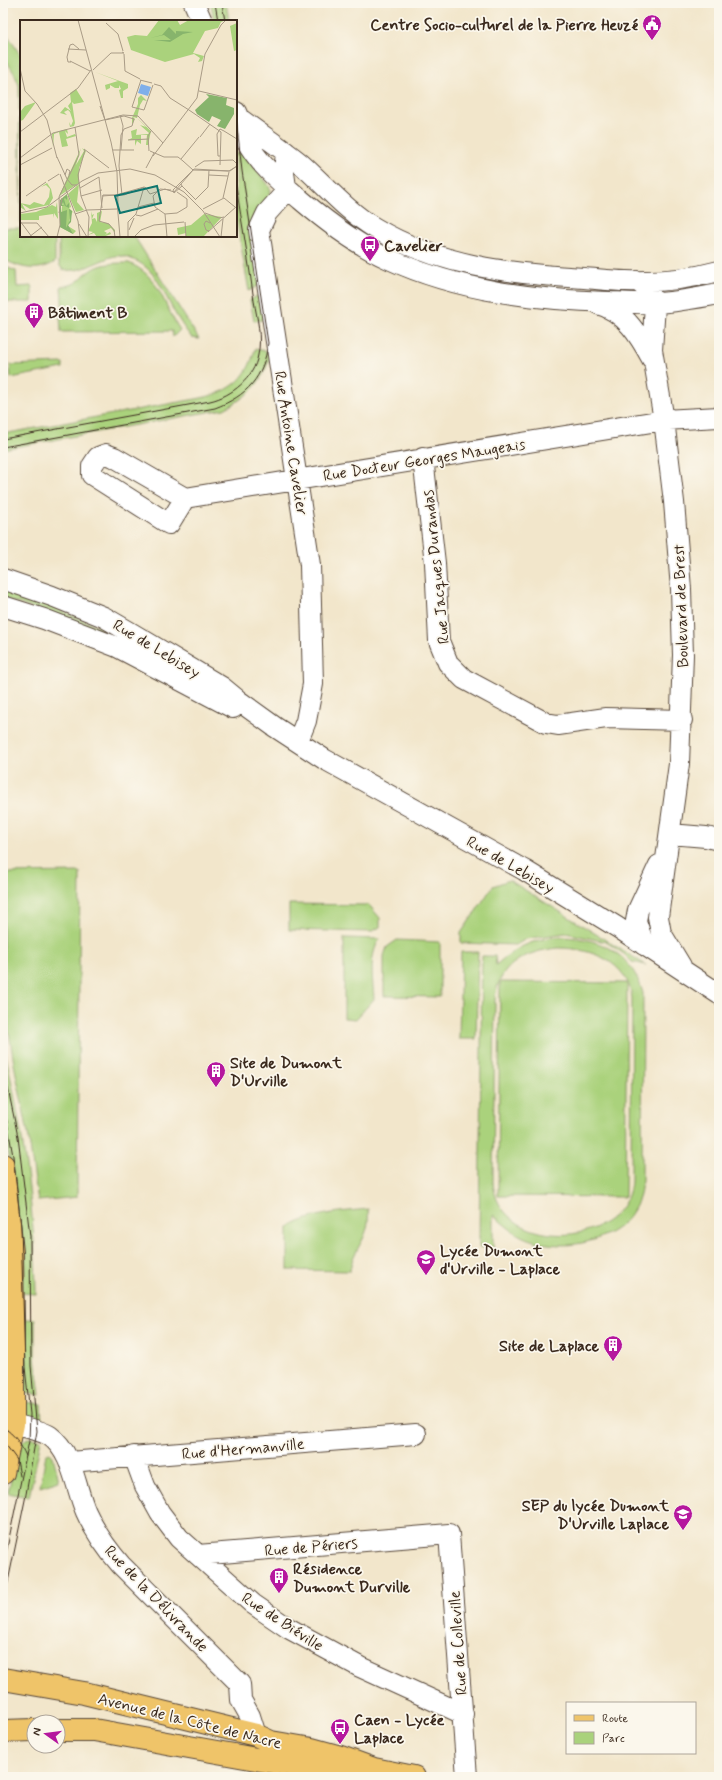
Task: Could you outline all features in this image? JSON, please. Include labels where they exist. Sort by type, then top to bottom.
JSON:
[{"type":"main road","points":[[3,1473],[8,1423],[12,1252],[4,1175]]},
{"type":"main road","name":"Avenue de la Côte de Nacre","points":[[3,1679],[84,1693],[256,1735],[271,1742],[312,1749],[342,1757],[374,1769]]},
{"type":"main road","points":[[3,1731],[26,1730]]},
{"type":"main road","name":"Avenue de la Côte de Nacre","points":[[66,1730],[94,1730],[267,1761],[339,1772],[374,1769]]},
{"type":"main road","points":[[374,1769],[414,1777]]},
{"type":"street","points":[[194,3],[202,20]]},
{"type":"street","points":[[202,3],[203,20]]},
{"type":"street","points":[[237,115],[286,152],[360,218],[375,228],[418,250],[472,266],[529,275],[635,281],[704,275],[719,271]]},
{"type":"street","points":[[237,115],[245,138],[256,154],[268,169],[308,207],[371,250],[408,267],[459,284],[503,293],[585,301],[624,311],[655,304],[677,302]]},
{"type":"street","points":[[286,152],[284,173],[286,187]]},
{"type":"street","name":"Rue Antoine Cavelier","points":[[286,187],[281,198],[267,213],[259,230],[310,565],[313,684],[306,721],[298,741]]},
{"type":"street","points":[[635,281],[648,289],[655,304],[652,350],[654,363]]},
{"type":"street","points":[[635,281],[628,284],[624,291],[624,311],[654,363]]},
{"type":"street","points":[[654,325],[660,309],[666,305],[719,294]]},
{"type":"street","name":"Boulevard de Brest","points":[[654,363],[664,420],[674,502],[681,589],[683,655],[682,720],[679,764],[658,917],[661,933],[684,970]]},
{"type":"street","name":"Rue Docteur Georges Maugeais","points":[[185,498],[423,458],[664,420],[719,416]]},
{"type":"street","name":"Rue Jacques Durandas","points":[[423,458],[435,563],[439,642],[448,663],[464,679],[546,723],[558,725],[606,718],[682,720]]},
{"type":"street","name":"Rue de Lebisey","points":[[3,579],[52,596],[104,617],[222,687],[257,714],[324,759],[524,870],[617,927],[640,928]]},
{"type":"street","name":"Rue de Lebisey","points":[[3,606],[44,619],[117,647],[273,730],[298,741]]},
{"type":"street","points":[[669,842],[706,837],[719,840]]},
{"type":"street","name":"Boulevard de Brest","points":[[640,928],[669,842]]},
{"type":"street","points":[[596,915],[619,918],[631,917],[640,928],[684,970],[719,994]]},
{"type":"street","points":[[640,928],[649,924],[658,917]]},
{"type":"street","name":"Rue de la Délivrande","points":[[8,1423],[51,1437],[59,1445],[69,1462],[84,1507],[106,1548],[121,1565],[240,1684],[241,1700],[250,1716],[256,1735]]},
{"type":"street","name":"Rue d'Hermanville","points":[[69,1462],[416,1434]]},
{"type":"street","name":"Rue de Biéville","points":[[134,1456],[145,1486],[160,1514],[179,1538],[238,1592],[288,1628],[360,1667],[463,1714]]},
{"type":"street","name":"Rue de Colleville","points":[[424,1536],[449,1534],[467,1777]]},
{"type":"street","name":"Rue de Périers","points":[[198,1555],[424,1536]]},
{"type":"green space","points":[[211,3],[226,3],[229,20],[214,20]]},
{"type":"green space","points":[[3,28],[20,54],[20,156],[19,85],[14,73],[3,55]]},
{"type":"green space","points":[[242,152],[271,190],[266,205],[263,283],[249,291],[237,223],[237,153]]},
{"type":"green space","points":[[3,228],[20,228],[20,237],[55,237],[55,262],[42,267],[29,268],[16,265],[3,259]]},
{"type":"green space","points":[[59,237],[135,237],[199,339],[192,338],[188,333],[153,274],[139,262],[123,256],[118,256],[90,266],[73,270],[62,269],[59,264]]},
{"type":"green space","points":[[129,263],[148,275],[159,291],[180,330],[173,337],[172,331],[61,332],[60,316],[63,316],[61,286],[68,286],[76,282],[99,266]]},
{"type":"green space","points":[[3,266],[16,271],[17,287],[32,286],[32,302],[3,302]]},
{"type":"green space","points":[[264,292],[269,319],[254,321],[250,300]]},
{"type":"green space","points":[[255,349],[271,352],[260,379],[242,398],[224,409],[3,449],[3,434],[196,399],[218,393],[227,389],[241,378],[247,370]]},
{"type":"green space","points":[[63,363],[63,368],[11,378],[10,365]]},
{"type":"green space","points":[[3,588],[74,616],[142,648],[3,598]]},
{"type":"green space","points":[[80,872],[77,1197],[38,1201],[28,1133],[14,1064],[3,994],[3,873]]},
{"type":"green space","points":[[509,880],[646,965],[632,962],[624,954],[606,942],[566,933],[526,939],[516,945],[461,943],[461,933],[493,886]]},
{"type":"green space","points":[[289,904],[369,905],[380,918],[380,927],[371,932],[289,930]]},
{"type":"green space","points":[[570,937],[585,939],[610,949],[630,966],[643,993],[642,1180],[640,1194],[632,1213],[622,1225],[608,1234],[593,1240],[576,1244],[560,1245],[543,1243],[528,1239],[518,1234],[493,1215],[493,1248],[479,1247],[482,956],[495,956],[496,965],[509,954],[523,946],[546,938]],"holes":[[[558,948],[595,954],[606,960],[624,975],[629,986],[632,999],[631,1183],[623,1206],[606,1222],[585,1231],[560,1234],[536,1231],[515,1221],[499,1204],[493,1181],[495,999],[497,987],[508,968],[525,956],[536,952]]]},
{"type":"green space","points":[[344,938],[380,939],[374,953],[372,968],[374,999],[356,1019],[344,1018]]},
{"type":"green space","points":[[397,940],[440,942],[440,997],[384,996],[384,956],[387,947]]},
{"type":"green space","points":[[461,952],[478,952],[476,1039],[459,1039]]},
{"type":"green space","points":[[500,982],[627,983],[625,1197],[498,1196]]},
{"type":"green space","points":[[3,1042],[22,1136],[33,1230],[36,1294],[19,1293],[10,1162],[3,1122]]},
{"type":"green space","points":[[368,1209],[367,1228],[354,1255],[350,1271],[288,1270],[288,1228],[316,1216]]},
{"type":"green space","points":[[20,1319],[35,1319],[35,1358],[40,1395],[24,1393]]},
{"type":"green space","points":[[25,1402],[41,1404],[42,1424],[26,1418]]},
{"type":"green space","points":[[28,1438],[41,1440],[29,1497],[8,1493],[19,1444]]},
{"type":"green space","points":[[49,1452],[53,1456],[59,1481],[40,1487],[46,1454]]},
{"type":"tram line","points":[[215,3],[218,20]]},
{"type":"tram line","points":[[222,3],[225,20]]},
{"type":"tram line","points":[[3,447],[215,408],[236,398],[252,384],[263,366],[268,343],[242,171],[237,126]]},
{"type":"tram line","points":[[3,439],[210,401],[226,395],[241,385],[252,371],[256,363],[259,348],[259,334],[237,192]]},
{"type":"tram line","points":[[3,1064],[18,1137],[30,1236],[31,1366],[37,1431],[25,1500],[3,1606]]},
{"type":"tram line","points":[[3,1099],[13,1156],[21,1226],[25,1367],[30,1414],[29,1441],[3,1568]]},
{"type":"tram line","points":[[3,1427],[17,1440],[26,1456]]},
{"type":"tram line","points":[[3,1441],[17,1460],[20,1476]]},
{"type":"place","name":"Centre Socio-culturel de la Pierre Heuzé","points":[[652,41]]},
{"type":"place","name":"Cavelier","points":[[370,262]]},
{"type":"place","name":"Bâtiment B","points":[[34,329]]},
{"type":"place","name":"Site de Dumont D'Urville","points":[[216,1088]]},
{"type":"place","name":"Lycée Dumont d'Urville - Laplace","points":[[426,1276]]},
{"type":"place","name":"Site de Laplace","points":[[613,1362]]},
{"type":"place","name":"SEP du lycée Dumont D'Urville Laplace","points":[[683,1531]]},
{"type":"place","name":"Résidence Dumont Durville","points":[[279,1594]]},
{"type":"place","name":"Caen - Lycée Laplace","points":[[340,1745]]}]
